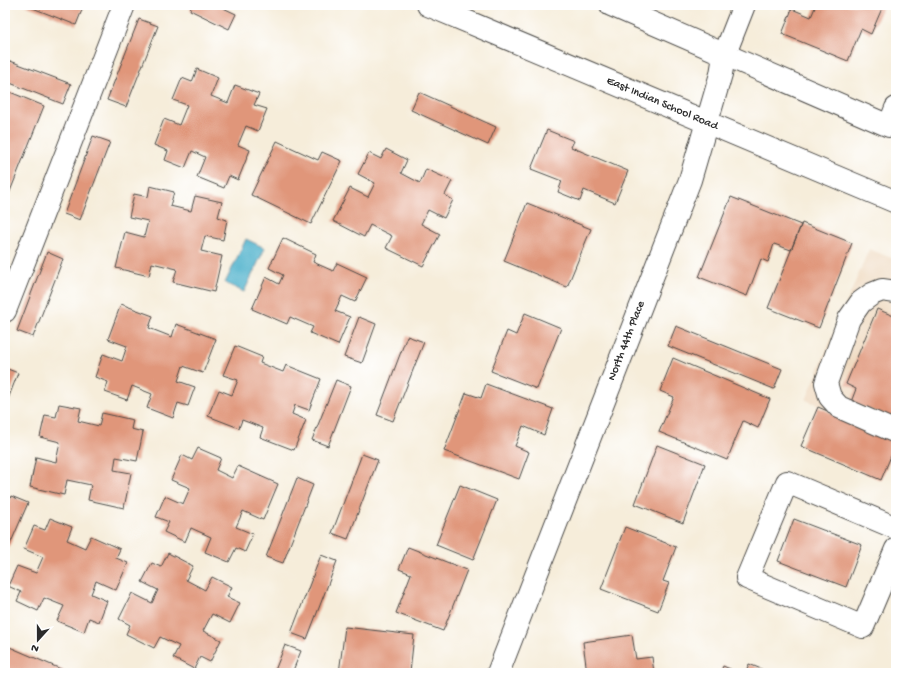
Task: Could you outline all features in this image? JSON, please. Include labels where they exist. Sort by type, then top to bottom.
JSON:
[{"type":"street","points":[[5,311],[124,5]]},
{"type":"street","name":"East Indian School Road","points":[[428,5],[896,202]]},
{"type":"street","points":[[611,5],[724,56],[892,117]]},
{"type":"street","name":"North 44th Place","points":[[498,673],[690,180],[707,123],[724,56],[744,5]]},
{"type":"street","points":[[896,292],[882,290],[872,294],[861,302],[849,319],[826,382],[830,397],[839,407],[896,432]]},
{"type":"street","points":[[894,557],[863,626],[747,578],[787,482],[896,528]]},
{"type":"shaded area","points":[[869,249],[896,260],[896,436],[806,400]]},
{"type":"water","points":[[246,239],[265,248],[244,292],[225,283]]},
{"type":"building","points":[[25,5],[84,5],[76,25]]},
{"type":"building","points":[[192,5],[217,5],[236,14],[229,29],[190,10]]},
{"type":"building","points":[[816,5],[883,6],[871,34],[861,29],[848,61],[782,34],[792,9],[811,17]]},
{"type":"building","points":[[139,19],[158,26],[126,107],[107,100]]},
{"type":"building","points":[[5,59],[71,84],[63,104],[5,81]]},
{"type":"building","points":[[197,69],[218,78],[211,96],[228,103],[235,85],[259,94],[254,105],[267,109],[258,131],[246,126],[238,145],[250,150],[238,180],[229,176],[224,188],[197,177],[205,157],[192,151],[185,168],[165,160],[168,151],[154,145],[164,119],[179,125],[187,105],[173,100],[182,78],[192,82]]},
{"type":"building","points":[[5,90],[44,106],[5,204]]},
{"type":"building","points":[[419,92],[496,127],[488,145],[411,110]]},
{"type":"building","points":[[547,130],[574,141],[571,147],[628,171],[615,203],[584,190],[580,201],[558,192],[562,181],[531,169]]},
{"type":"building","points":[[93,136],[110,142],[80,220],[64,214]]},
{"type":"building","points":[[277,141],[318,160],[322,152],[342,161],[311,224],[251,195]]},
{"type":"building","points":[[386,149],[407,160],[401,173],[420,183],[426,169],[452,181],[445,195],[453,200],[444,218],[428,210],[421,224],[440,234],[423,266],[386,248],[392,236],[370,225],[364,237],[333,221],[350,188],[368,197],[375,183],[358,174],[369,153],[381,159]]},
{"type":"building","points":[[150,186],[174,192],[170,206],[191,211],[195,196],[222,202],[218,217],[227,220],[223,240],[205,236],[201,251],[222,256],[214,292],[173,282],[177,269],[152,263],[149,276],[116,268],[125,232],[144,237],[148,221],[129,217],[134,194],[148,197]]},
{"type":"building","points":[[731,197],[801,225],[791,250],[774,244],[768,262],[761,259],[747,296],[699,277]]},
{"type":"building","points":[[527,203],[591,229],[567,287],[504,261]]},
{"type":"building","points":[[802,223],[852,243],[819,328],[768,308]]},
{"type":"building","points":[[283,238],[316,254],[313,262],[333,271],[337,263],[367,277],[355,302],[342,296],[335,311],[350,317],[338,345],[310,333],[313,327],[290,317],[287,324],[252,309],[266,277],[279,284],[283,275],[269,268]]},
{"type":"building","points":[[47,252],[63,259],[33,337],[17,331]]},
{"type":"building","points":[[121,304],[153,316],[149,328],[172,337],[176,324],[216,339],[203,373],[183,366],[178,381],[195,387],[188,406],[178,403],[173,418],[147,408],[152,394],[132,386],[127,400],[105,392],[108,382],[95,377],[103,354],[122,361],[127,346],[108,339]]},
{"type":"building","points":[[877,309],[896,317],[896,420],[851,402],[856,389],[846,384]]},
{"type":"building","points":[[525,313],[561,328],[537,389],[491,371],[507,331],[516,335]]},
{"type":"building","points":[[359,317],[376,324],[362,363],[344,357]]},
{"type":"building","points":[[676,326],[782,369],[774,389],[668,346]]},
{"type":"building","points":[[407,336],[424,342],[393,421],[377,415]]},
{"type":"building","points":[[235,346],[262,357],[260,363],[283,372],[286,365],[321,379],[309,410],[295,405],[292,414],[306,420],[294,450],[260,437],[263,428],[242,420],[239,428],[208,416],[219,390],[232,395],[238,380],[223,375]]},
{"type":"building","points":[[673,358],[770,399],[758,428],[743,421],[727,460],[659,432],[674,397],[660,391]]},
{"type":"building","points":[[5,368],[18,373],[5,407]]},
{"type":"building","points":[[336,380],[351,386],[328,446],[312,440]]},
{"type":"building","points":[[486,384],[553,409],[544,435],[523,426],[515,446],[529,452],[519,479],[444,451],[466,393],[481,398]]},
{"type":"building","points":[[59,404],[81,408],[78,421],[99,426],[102,413],[133,420],[131,429],[143,432],[137,461],[116,457],[114,470],[131,473],[124,508],[88,500],[91,485],[67,480],[64,495],[30,487],[36,457],[56,462],[60,442],[40,437],[45,415],[56,417]]},
{"type":"building","points":[[818,407],[896,440],[896,444],[881,480],[801,446]]},
{"type":"building","points":[[657,445],[705,464],[683,523],[635,504]]},
{"type":"building","points":[[198,448],[221,458],[216,470],[232,478],[238,466],[278,484],[263,520],[243,511],[236,527],[253,534],[245,552],[236,548],[229,562],[205,552],[211,537],[191,528],[185,542],[164,532],[169,522],[156,517],[165,496],[183,504],[190,488],[171,480],[182,455],[192,460]]},
{"type":"building","points":[[362,454],[378,460],[348,539],[332,533]]},
{"type":"building","points":[[297,478],[313,485],[283,563],[266,557]]},
{"type":"building","points":[[460,485],[497,500],[473,560],[436,545]]},
{"type":"building","points":[[11,496],[28,503],[5,556],[5,510]]},
{"type":"building","points":[[50,518],[72,527],[67,540],[85,548],[91,536],[120,549],[116,558],[128,563],[116,590],[96,581],[91,594],[107,601],[99,622],[89,618],[84,632],[57,621],[64,606],[44,598],[38,611],[17,601],[21,592],[8,586],[17,566],[36,573],[43,557],[24,549],[34,526],[45,530]]},
{"type":"building","points":[[794,519],[862,545],[846,587],[778,561]]},
{"type":"building","points":[[625,527],[676,547],[663,581],[669,583],[658,611],[601,589]]},
{"type":"building","points":[[408,547],[467,570],[443,631],[396,613],[411,574],[399,569]]},
{"type":"building","points":[[168,553],[193,566],[186,580],[205,590],[212,577],[232,587],[227,597],[240,603],[230,623],[212,614],[203,631],[221,640],[210,662],[200,657],[194,669],[173,658],[179,646],[160,637],[154,648],[126,634],[130,625],[119,619],[132,593],[152,603],[158,590],[142,582],[152,563],[161,567]]},
{"type":"building","points":[[321,555],[337,561],[307,639],[291,633]]},
{"type":"building","points":[[345,627],[414,635],[410,673],[339,673]]},
{"type":"building","points":[[632,635],[636,659],[652,657],[654,673],[587,673],[583,642]]},
{"type":"building","points":[[5,645],[70,673],[17,673],[5,668]]},
{"type":"building","points":[[285,645],[301,651],[292,673],[274,673]]},
{"type":"building","points":[[749,664],[771,673],[745,673]]},
{"type":"building","points":[[723,666],[740,673],[720,673]]}]
